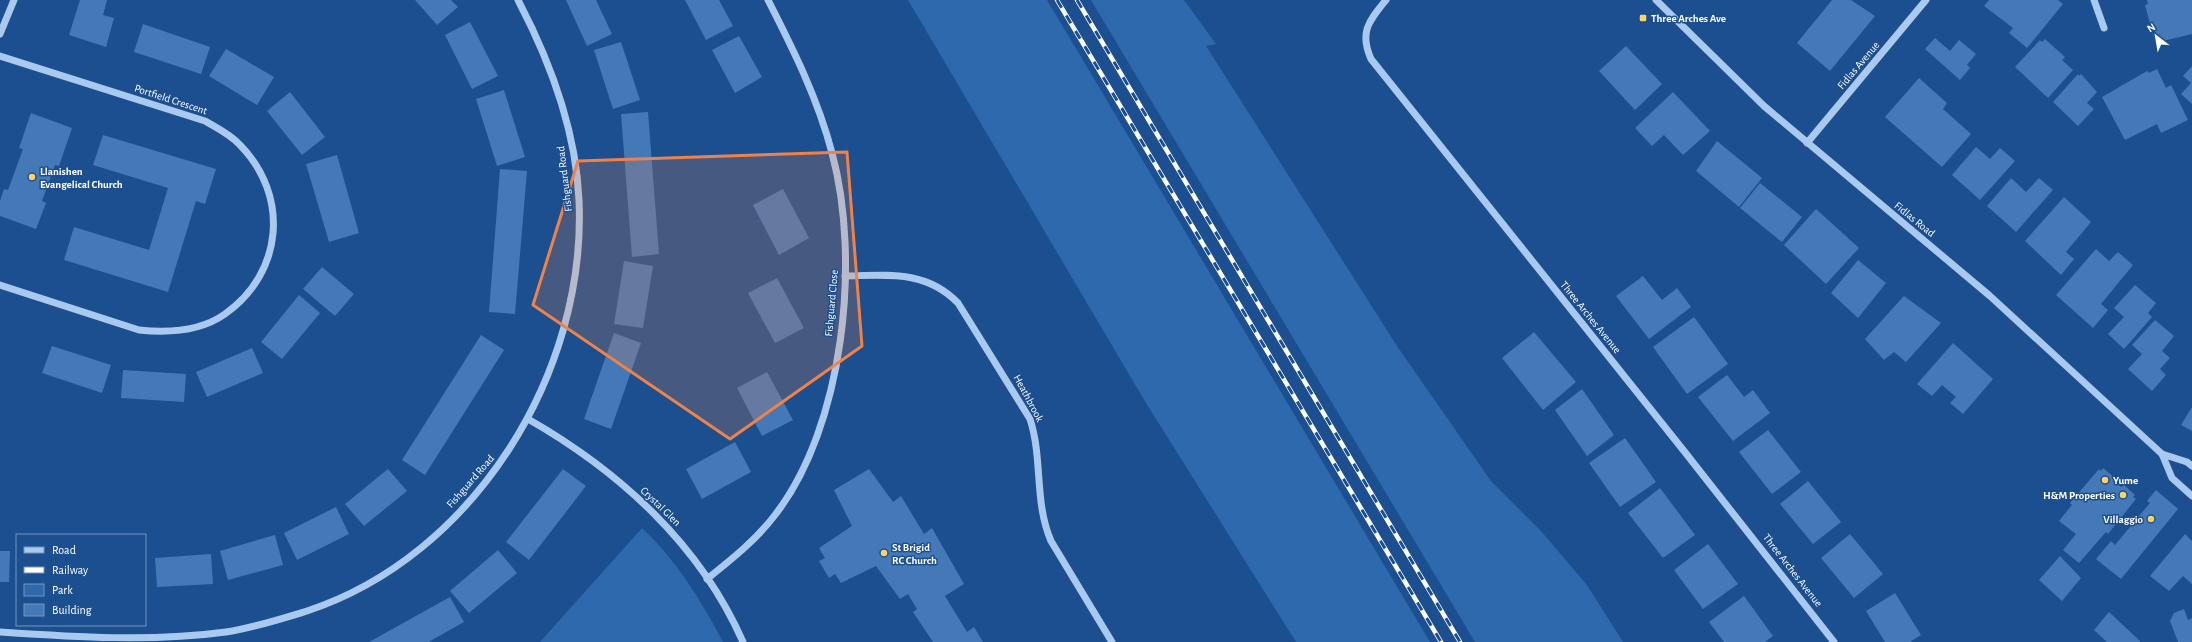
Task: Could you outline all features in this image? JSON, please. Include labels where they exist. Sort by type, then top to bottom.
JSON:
[{"type":"street","points":[[0,34],[14,0]]},
{"type":"street","name":"Fishguard Road","points":[[0,632],[48,635],[195,635],[229,632],[310,610],[340,597],[382,575],[431,538],[478,492],[500,465],[528,419],[545,385],[566,318],[577,258],[580,225],[579,198],[574,159],[565,118],[545,58],[518,0]]},
{"type":"street","name":"Fishguard Close","points":[[707,579],[734,557],[767,525],[791,491],[806,464],[826,411],[832,385],[842,322],[845,276],[844,220],[833,154],[816,102],[768,0]]},
{"type":"street","name":"Three Arches Avenue","points":[[1386,0],[1370,20],[1366,31],[1365,41],[1371,60],[1684,450],[1834,642]]},
{"type":"street","name":"Fidlas Road","points":[[1656,0],[1731,75],[1807,143],[1990,296],[2162,454],[2172,478],[2192,496]]},
{"type":"street","name":"Fidlas Avenue","points":[[1807,143],[1926,0]]},
{"type":"street","points":[[2094,0],[2104,28]]},
{"type":"street","name":"Portfield Crescent","points":[[0,56],[205,121],[224,132],[248,154],[263,177],[274,215],[269,256],[259,277],[246,296],[224,315],[204,324],[159,332],[139,330],[0,285]]},
{"type":"street","name":"Heathbrook","points":[[845,276],[915,278],[931,283],[948,292],[958,303],[1030,419],[1035,433],[1042,513],[1045,528],[1051,541],[1112,642]]},
{"type":"street","name":"Crystal Glen","points":[[528,419],[584,452],[616,479],[680,541],[707,579],[743,642]]},
{"type":"street","name":"Fidlas Road","points":[[2162,454],[2187,462],[2192,466]]},
{"type":"highlighted area","points":[[847,152],[862,346],[730,439],[533,305],[578,161]]},
{"type":"green space","points":[[908,0],[1047,0],[1430,642],[1296,642],[1146,403]]},
{"type":"green space","points":[[1091,0],[1184,0],[1216,44],[1206,46],[1399,349],[1491,481],[1541,531],[1587,585],[1623,642],[1475,642]]},
{"type":"green space","points":[[642,528],[655,541],[687,581],[723,642],[540,642]]},
{"type":"building","points":[[80,0],[107,0],[103,15],[114,18],[106,47],[69,35]]},
{"type":"building","points":[[415,0],[451,0],[458,7],[437,25]]},
{"type":"building","points":[[566,0],[596,0],[612,34],[587,46]]},
{"type":"building","points":[[685,0],[719,0],[733,26],[706,40]]},
{"type":"building","points":[[1832,0],[1851,0],[1875,16],[1830,71],[1797,43]]},
{"type":"building","points":[[1989,0],[2058,0],[2063,4],[2027,48],[2009,33],[2013,28],[1984,6]]},
{"type":"building","points":[[2147,0],[2192,0],[2192,34],[2155,43],[2145,5],[2148,4]]},
{"type":"building","points":[[470,22],[498,76],[472,89],[445,35]]},
{"type":"building","points":[[143,24],[210,47],[201,74],[134,52]]},
{"type":"building","points":[[739,36],[762,77],[735,93],[712,50]]},
{"type":"building","points":[[1935,38],[1950,51],[1959,40],[1976,54],[1967,65],[1970,68],[1960,80],[1925,49]]},
{"type":"building","points":[[2045,39],[2065,57],[2062,60],[2073,70],[2048,98],[2015,67],[2040,40],[2042,42]]},
{"type":"building","points":[[621,42],[640,100],[613,109],[594,50]]},
{"type":"building","points":[[1626,46],[1662,84],[1635,110],[1599,71]]},
{"type":"building","points":[[226,49],[274,77],[257,105],[209,76]]},
{"type":"building","points":[[2192,66],[2192,104],[2181,94],[2191,83],[2183,76]]},
{"type":"building","points":[[2157,69],[2166,88],[2171,85],[2188,120],[2161,133],[2157,124],[2125,140],[2102,97],[2147,71],[2149,73]]},
{"type":"building","points":[[2078,74],[2079,76],[2081,74],[2097,92],[2087,103],[2094,109],[2078,126],[2053,102]]},
{"type":"building","points":[[1919,78],[1947,103],[1943,109],[1971,134],[1942,167],[1885,117]]},
{"type":"building","points":[[504,90],[525,157],[497,166],[476,99]]},
{"type":"building","points":[[290,92],[325,137],[302,155],[267,111]]},
{"type":"building","points":[[1673,92],[1710,131],[1683,155],[1664,135],[1652,146],[1635,128]]},
{"type":"building","points":[[648,112],[659,254],[632,257],[621,114]]},
{"type":"building","name":"Llanishen Evangelical Church","points":[[31,113],[72,128],[59,166],[55,165],[42,201],[46,203],[36,229],[0,216],[0,201],[4,189],[8,190],[23,149],[19,148]]},
{"type":"building","points":[[103,135],[216,169],[205,204],[196,201],[168,292],[64,260],[74,227],[149,250],[168,188],[93,165]]},
{"type":"building","points":[[1717,141],[1762,178],[1739,207],[1696,171]]},
{"type":"building","points":[[1976,147],[1990,159],[2000,148],[2015,161],[1980,200],[1952,175]]},
{"type":"building","points":[[337,155],[359,233],[329,242],[306,164]]},
{"type":"building","points":[[500,169],[527,171],[515,314],[489,312]]},
{"type":"building","points":[[2011,178],[2026,192],[2039,178],[2053,190],[2016,232],[1987,206]]},
{"type":"building","points":[[1760,183],[1802,217],[1782,242],[1740,208]]},
{"type":"building","points":[[783,189],[809,238],[779,255],[753,205]]},
{"type":"building","points":[[2064,197],[2091,222],[2066,252],[2074,259],[2061,275],[2025,241]]},
{"type":"building","points":[[1816,209],[1859,248],[1826,284],[1784,245]]},
{"type":"building","points":[[2096,249],[2109,261],[2118,252],[2133,265],[2101,304],[2108,310],[2093,328],[2056,295]]},
{"type":"building","points":[[1858,260],[1886,283],[1858,318],[1831,293]]},
{"type":"building","points":[[624,261],[653,266],[643,328],[614,324]]},
{"type":"building","points":[[322,267],[354,294],[335,316],[303,289]]},
{"type":"building","points":[[1643,276],[1662,300],[1677,288],[1691,307],[1649,339],[1616,296]]},
{"type":"building","points":[[777,278],[804,328],[775,343],[748,293]]},
{"type":"building","points":[[2135,285],[2156,303],[2148,313],[2152,317],[2124,349],[2108,334],[2124,317],[2114,308]]},
{"type":"building","points":[[299,295],[320,313],[282,359],[261,342]]},
{"type":"building","points":[[1904,296],[1941,323],[1906,362],[1894,352],[1884,360],[1865,339]]},
{"type":"building","points":[[1694,317],[1728,364],[1687,394],[1653,347]]},
{"type":"building","points":[[2155,320],[2174,336],[2162,351],[2170,358],[2160,369],[2166,375],[2152,391],[2128,369],[2142,354],[2132,345]]},
{"type":"building","points":[[1534,332],[1576,382],[1543,410],[1502,358]]},
{"type":"building","points":[[614,333],[641,343],[611,429],[584,419]]},
{"type":"building","points":[[481,335],[504,350],[425,475],[402,460]]},
{"type":"building","points":[[1953,343],[1993,379],[1963,414],[1950,403],[1956,397],[1942,385],[1932,396],[1917,384]]},
{"type":"building","points":[[52,346],[111,365],[102,393],[42,373]]},
{"type":"building","points":[[252,348],[263,373],[207,397],[196,372]]},
{"type":"building","points":[[123,370],[186,374],[184,402],[121,398]]},
{"type":"building","points":[[767,372],[793,420],[762,436],[737,388]]},
{"type":"building","points":[[1727,375],[1744,397],[1753,390],[1770,413],[1733,441],[1698,397]]},
{"type":"building","points":[[1582,389],[1614,435],[1587,456],[1555,410]]},
{"type":"building","points":[[2192,407],[2192,431],[2181,425]]},
{"type":"building","points":[[1768,430],[1801,472],[1772,494],[1739,452]]},
{"type":"building","points":[[1625,438],[1656,482],[1620,507],[1589,463]]},
{"type":"building","points":[[735,442],[751,472],[702,499],[686,469]]},
{"type":"building","points":[[2103,468],[2115,478],[2113,480],[2121,487],[2124,485],[2135,495],[2133,497],[2136,499],[2108,534],[2106,532],[2079,563],[2063,550],[2076,534],[2059,521],[2072,505],[2070,503],[2099,469],[2101,471]]},
{"type":"building","points":[[388,469],[407,491],[364,526],[345,504]]},
{"type":"building","points":[[563,469],[586,486],[529,560],[506,542]]},
{"type":"building","name":"St Brigid RC Church","points":[[869,469],[893,502],[901,496],[924,534],[932,528],[964,584],[945,596],[967,632],[974,627],[983,642],[933,642],[913,612],[917,609],[908,594],[900,599],[876,566],[841,583],[835,574],[829,578],[819,561],[825,558],[819,548],[852,526],[834,490]]},
{"type":"building","points":[[1808,481],[1841,522],[1813,544],[1780,504]]},
{"type":"building","points":[[1660,488],[1695,535],[1663,558],[1628,513]]},
{"type":"building","points":[[2156,490],[2178,509],[2121,579],[2096,559],[2111,541],[2115,545],[2150,503],[2147,501]]},
{"type":"building","points":[[336,507],[349,534],[297,560],[284,533]]},
{"type":"building","points":[[1850,534],[1883,574],[1854,598],[1821,558]]},
{"type":"building","points":[[2185,534],[2192,541],[2192,584],[2183,576],[2169,591],[2150,576]]},
{"type":"building","points":[[275,535],[283,565],[228,580],[220,551]]},
{"type":"building","points":[[1708,544],[1738,584],[1703,609],[1674,570]]},
{"type":"building","points":[[498,550],[517,573],[469,613],[450,591]]},
{"type":"building","points":[[0,551],[10,551],[9,582],[0,582]]},
{"type":"building","points":[[211,554],[213,584],[157,587],[155,558]]},
{"type":"building","points":[[2060,556],[2081,578],[2062,601],[2039,580]]},
{"type":"building","points":[[1895,593],[1921,635],[1910,642],[1885,642],[1866,611]]},
{"type":"building","points":[[1744,596],[1773,636],[1765,642],[1724,642],[1709,622]]},
{"type":"building","points":[[450,597],[464,622],[429,642],[369,642]]},
{"type":"building","points":[[2184,609],[2188,620],[2192,618],[2192,642],[2178,642],[2170,621],[2174,613]]},
{"type":"building","points":[[2109,612],[2140,642],[2107,642],[2094,630]]},
{"type":"railway","points":[[1057,0],[1441,642]]},
{"type":"railway","points":[[1077,0],[1460,642]]},
{"type":"place","name":"Three Arches Ave","points":[[1643,18]]},
{"type":"place","name":"Llanishen Evangelical Church","points":[[32,177]]},
{"type":"place","name":"Yume","points":[[2105,480]]},
{"type":"place","name":"H&M Properties","points":[[2123,495]]},
{"type":"place","name":"Villaggio","points":[[2151,519]]},
{"type":"place","name":"St Brigid RC Church","points":[[884,553]]}]
